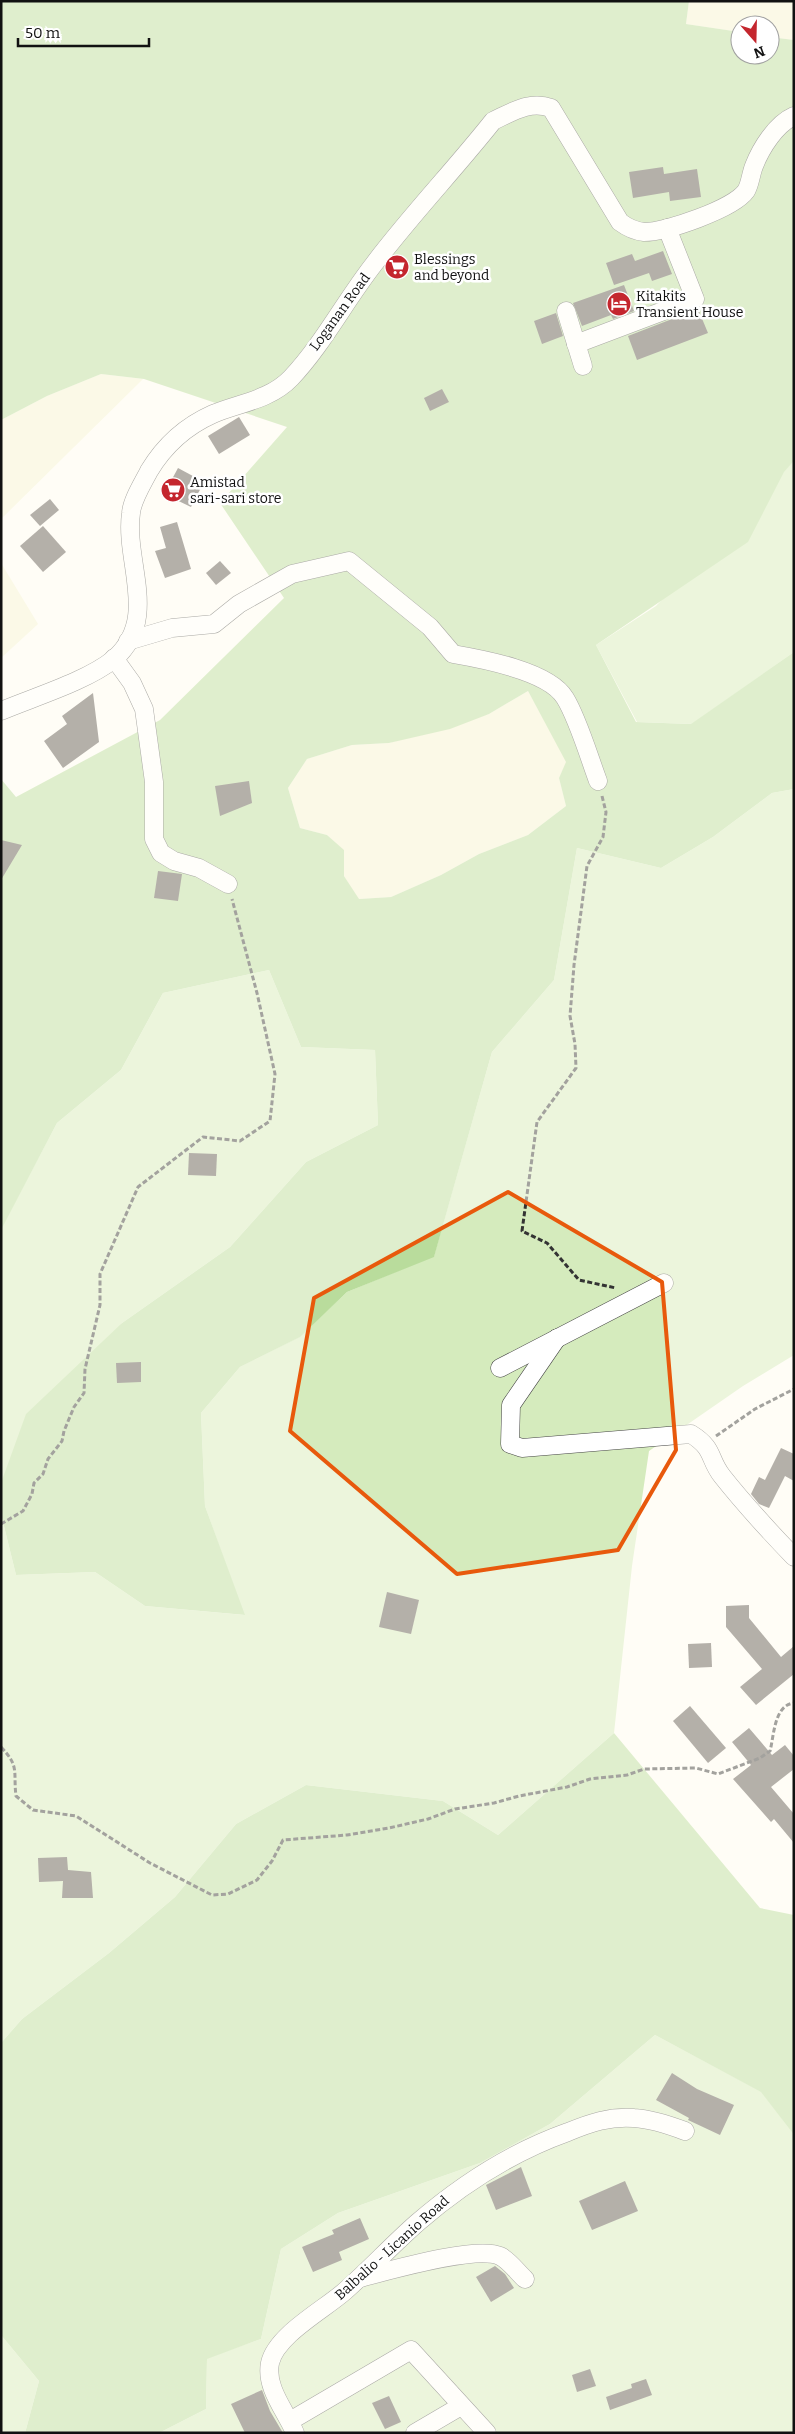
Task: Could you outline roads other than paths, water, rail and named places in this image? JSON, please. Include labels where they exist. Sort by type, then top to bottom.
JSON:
[{"type":"street","name":"Loganan Road","points":[[1,711],[89,674],[114,658],[128,641],[137,623],[138,595],[130,532],[131,511],[150,470],[177,435],[212,415],[264,396],[290,379],[325,334],[374,264],[493,121],[519,108],[544,105],[551,108],[620,222],[631,230],[638,231],[667,228],[730,204],[746,191],[755,164],[774,132],[794,116]]},
{"type":"street","points":[[576,344],[695,299],[667,228]]},
{"type":"street","points":[[566,311],[582,366]]},
{"type":"street","points":[[128,641],[172,628],[214,624],[239,604],[292,574],[349,562],[430,627],[453,654],[497,661],[546,681],[565,697],[598,781]]},
{"type":"street","points":[[114,658],[132,684],[144,709],[154,782],[154,839],[161,853],[174,861],[199,868],[228,884]]},
{"type":"street","points":[[500,1368],[664,1284]]},
{"type":"street","points":[[557,1338],[511,1405],[510,1444],[522,1448],[691,1434],[706,1443],[720,1473],[754,1516],[794,1557]]},
{"type":"street","name":"Balbalio - Licanio Road","points":[[293,2427],[273,2390],[269,2376],[270,2361],[283,2341],[359,2278],[416,2224],[461,2188],[508,2158],[556,2136],[602,2119],[634,2118],[662,2122],[685,2131]]},
{"type":"street","points":[[359,2278],[444,2258],[482,2253],[500,2256],[525,2280]]},
{"type":"street","points":[[293,2427],[411,2350],[486,2433]]},
{"type":"street","points":[[415,2433],[461,2406]]},
{"type":"place","name":"Blessings and beyond","points":[[397,267]]},
{"type":"place","name":"Kitakits Transient House","points":[[619,304]]},
{"type":"place","name":"Amistad sari-sari store","points":[[173,490]]}]
